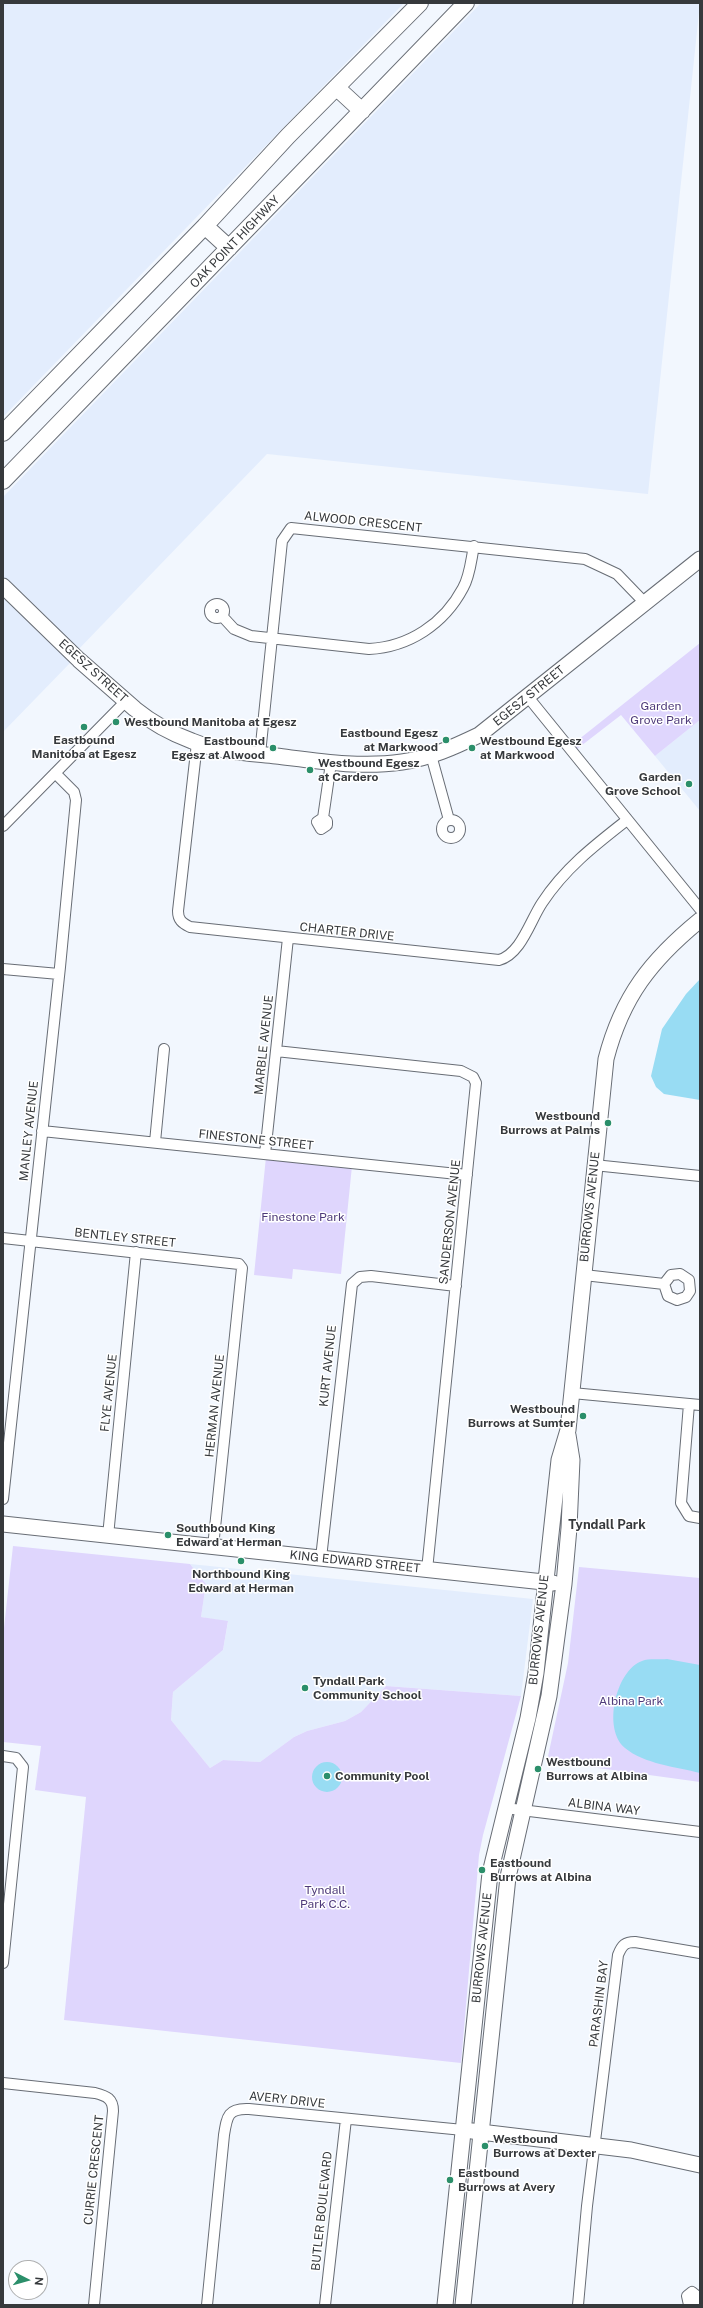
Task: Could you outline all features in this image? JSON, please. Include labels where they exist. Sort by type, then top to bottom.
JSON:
[{"type":"main road","points":[[3,433],[205,226],[288,136],[420,3]]},
{"type":"main road","name":"OAK POINT HIGHWAY","points":[[3,481],[466,3]]},
{"type":"main road","points":[[337,88],[362,111]]},
{"type":"main road","points":[[205,226],[229,248]]},
{"type":"street","name":"ALWOOD CRESCENT","points":[[260,754],[282,541],[291,528],[474,546],[585,559],[617,574],[645,603]]},
{"type":"street","points":[[222,616],[241,633],[271,640],[369,649],[384,648],[412,639],[439,620],[464,587],[474,546]]},
{"type":"street","name":"EGESZ STREET","points":[[3,586],[79,660],[144,716],[197,743],[226,750],[260,754],[331,762],[377,764],[401,762],[431,755],[479,736],[700,559]]},
{"type":"street","points":[[528,697],[700,909]]},
{"type":"street","points":[[3,826],[126,701]]},
{"type":"street","name":"CHARTER DRIVE","points":[[197,743],[178,917],[182,923],[190,927],[499,960],[505,959],[513,954],[556,883],[590,848],[627,820]]},
{"type":"street","points":[[431,755],[450,820]]},
{"type":"street","points":[[323,818],[331,762]]},
{"type":"street","name":"MANLEY AVENUE","points":[[3,1499],[76,800],[74,792],[55,773]]},
{"type":"street","name":"BURROWS AVENUE","points":[[445,2305],[490,1873],[536,1673],[544,1582],[559,1460],[568,1430],[606,1059],[614,1032],[625,1007],[651,966],[665,950],[700,920]]},
{"type":"street","name":"MARBLE AVENUE","points":[[265,1154],[288,938]]},
{"type":"street","points":[[3,969],[59,974]]},
{"type":"street","points":[[154,1142],[164,1048]]},
{"type":"street","name":"SANDERSON AVENUE","points":[[276,1051],[468,1073],[473,1077],[477,1090],[426,1570]]},
{"type":"street","name":"FINESTONE STREET","points":[[42,1130],[468,1175]]},
{"type":"street","points":[[594,1165],[700,1176]]},
{"type":"street","name":"BENTLEY STREET","points":[[3,1238],[239,1264],[242,1268]]},
{"type":"street","name":"FLYE AVENUE","points":[[108,1536],[136,1252]]},
{"type":"street","name":"HERMAN AVENUE","points":[[213,1547],[242,1268]]},
{"type":"street","points":[[584,1275],[664,1284]]},
{"type":"street","name":"KURT AVENUE","points":[[321,1558],[352,1284],[360,1277],[371,1276],[456,1286]]},
{"type":"street","points":[[572,1393],[700,1405]]},
{"type":"street","points":[[689,1404],[681,1503],[689,1516],[700,1518]]},
{"type":"street","name":"BURROWS AVENUE","points":[[463,2305],[508,1877],[549,1696],[564,1584],[569,1528],[572,1460],[568,1430]]},
{"type":"street","name":"KING EDWARD STREET","points":[[3,1524],[564,1584]]},
{"type":"street","points":[[3,1756],[16,1758],[23,1767],[3,1963]]},
{"type":"street","name":"ALBINA WAY","points":[[505,1808],[700,1832]]},
{"type":"street","name":"PARASHIN BAY","points":[[578,2305],[594,2146],[618,1955],[621,1947],[626,1942],[635,1942],[700,1953]]},
{"type":"street","name":"CURRIE CRESCENT","points":[[3,2083],[95,2093],[107,2096],[112,2103],[113,2112],[94,2305]]},
{"type":"street","name":"AVERY DRIVE","points":[[207,2305],[224,2135],[226,2121],[231,2112],[239,2109],[250,2109],[463,2130]]},
{"type":"street","name":"BUTLER BOULEVARD","points":[[325,2305],[346,2119]]},
{"type":"street","points":[[463,2130],[631,2150],[700,2165]]},
{"type":"street","points":[[689,2305],[688,2296],[692,2292],[697,2296],[695,2305]]},
{"type":"shaded area","points":[[3,3],[404,3],[3,417]]},
{"type":"shaded area","points":[[481,3],[700,3],[648,494],[267,454],[75,653],[3,583],[3,497]]},
{"type":"shaded area","points":[[3,596],[71,662],[3,732]]},
{"type":"shaded area","name":"Garden Grove School","points":[[700,720],[700,811],[655,756]]},
{"type":"shaded area","points":[[190,1564],[533,1599],[521,1696],[386,1686],[361,1712],[345,1721],[307,1731],[294,1737],[260,1762],[223,1760],[210,1768],[171,1720],[173,1692],[223,1650],[228,1622],[201,1617],[206,1584]]},
{"type":"green space","name":"Garden Grove Park","points":[[700,643],[700,720],[655,756],[621,715],[577,749],[573,744]]},
{"type":"green space","name":"Finestone Park","points":[[266,1157],[352,1166],[341,1274],[293,1269],[292,1279],[254,1275]]},
{"type":"green space","name":"Tyndall Park C.C.","points":[[13,1546],[190,1564],[206,1584],[201,1617],[228,1621],[223,1650],[173,1692],[171,1720],[210,1768],[223,1760],[260,1762],[294,1737],[307,1731],[345,1721],[361,1712],[386,1686],[521,1696],[483,1835],[479,1855],[461,2063],[64,2020],[86,1797],[35,1790],[41,1746],[3,1742],[3,1637]]},
{"type":"green space","name":"Albina Park","points":[[579,1567],[700,1578],[700,1782],[547,1761],[568,1663]]},
{"type":"water","points":[[700,979],[700,1100],[664,1094],[656,1087],[651,1076],[662,1029],[686,994]]},
{"type":"water","points":[[667,1659],[700,1665],[700,1773],[671,1767],[642,1758],[625,1748],[618,1739],[614,1728],[613,1714],[615,1701],[619,1687],[625,1676],[633,1667],[642,1661]]},
{"type":"water","name":"Community Pool","points":[[327,1762],[333,1763],[341,1771],[341,1783],[333,1791],[327,1792],[321,1791],[313,1783],[312,1777],[313,1771],[321,1763]]},
{"type":"place","name":"Westbound Manitoba at Egesz","points":[[116,722]]},
{"type":"place","name":"Eastbound Manitoba at Egesz","points":[[84,727]]},
{"type":"place","name":"Eastbound Egesz at Markwood","points":[[446,740]]},
{"type":"place","name":"Eastbound Egesz at Alwood","points":[[273,748]]},
{"type":"place","name":"Westbound Egesz at Markwood","points":[[472,748]]},
{"type":"place","name":"Westbound Egesz at Cardero","points":[[310,770]]},
{"type":"place","name":"Garden Grove School","points":[[689,784]]},
{"type":"place","name":"Westbound Burrows at Palms","points":[[608,1123]]},
{"type":"place","name":"Westbound Burrows at Sumter","points":[[583,1416]]},
{"type":"place","name":"Southbound King Edward at Herman","points":[[168,1535]]},
{"type":"place","name":"Northbound King Edward at Herman","points":[[241,1561]]},
{"type":"place","name":"Tyndall Park Community School","points":[[305,1688]]},
{"type":"place","name":"Westbound Burrows at Albina","points":[[538,1769]]},
{"type":"place","name":"Community Pool","points":[[327,1776]]},
{"type":"place","name":"Eastbound Burrows at Albina","points":[[482,1870]]},
{"type":"place","name":"Westbound Burrows at Dexter","points":[[485,2146]]},
{"type":"place","name":"Eastbound Burrows at Avery","points":[[450,2180]]},
{"type":"district","name":"Tyndall Park","points":[[607,1525]]}]
